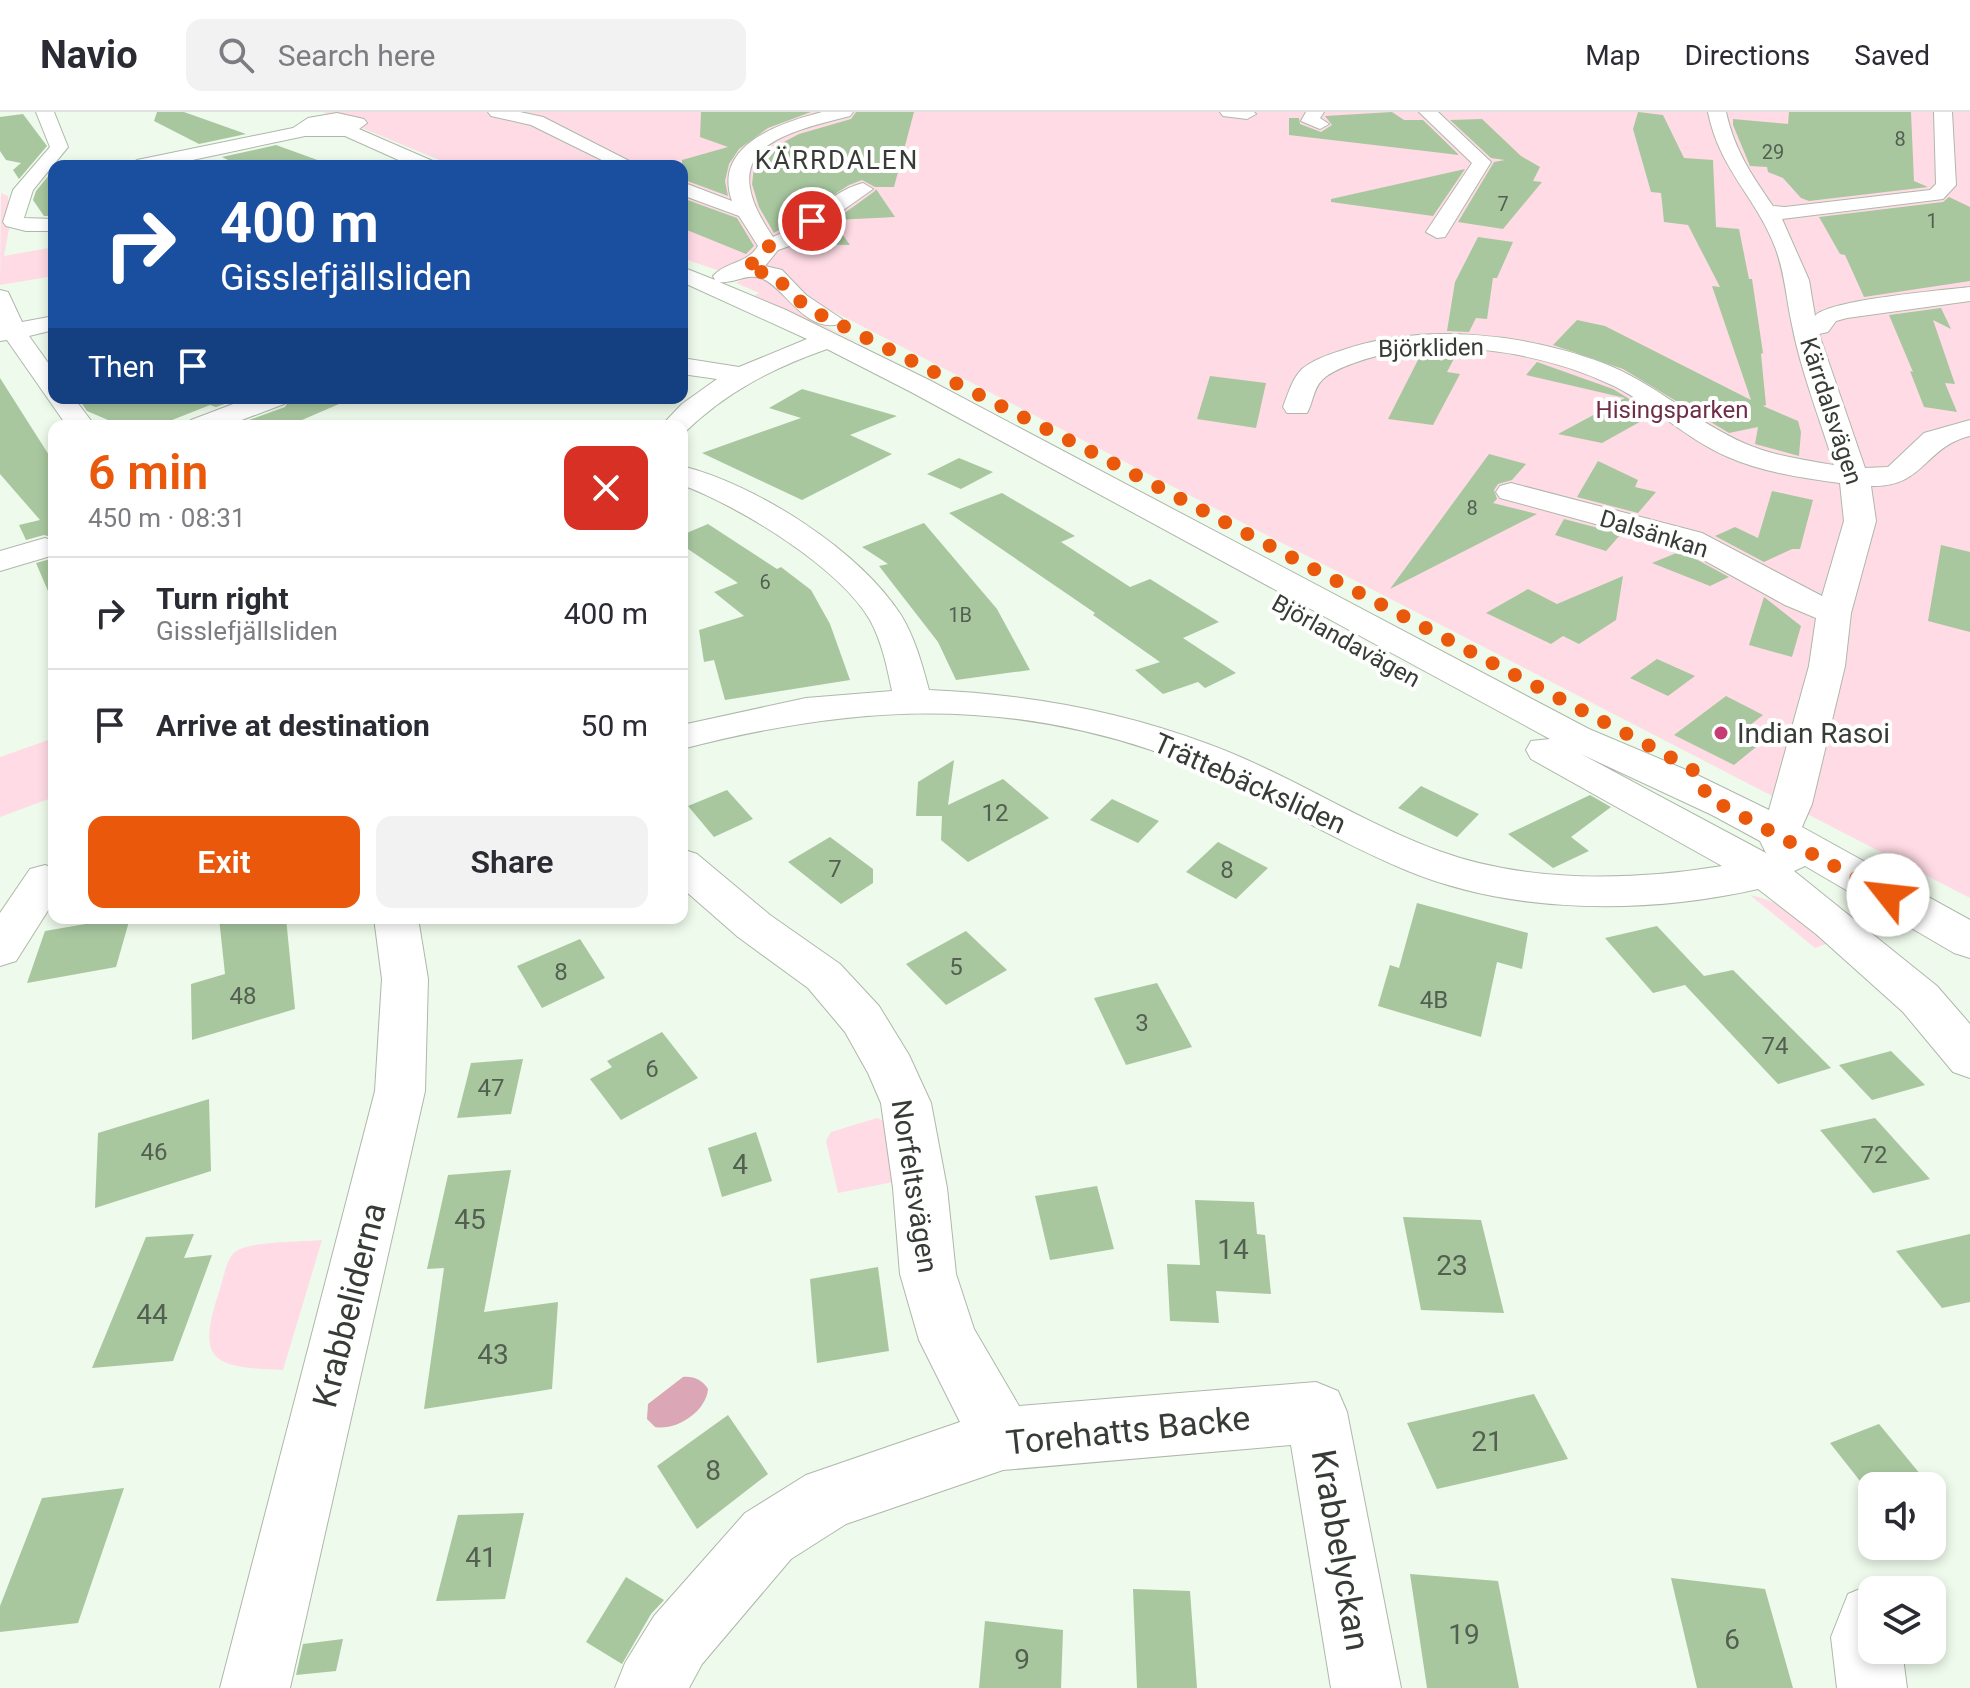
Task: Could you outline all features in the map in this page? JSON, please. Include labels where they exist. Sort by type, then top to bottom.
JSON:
[{"type":"street","points":[[45,112],[59,147],[26,184],[14,209],[13,222],[48,225]]},
{"type":"street","points":[[297,112],[322,134],[346,130],[414,160]]},
{"type":"street","points":[[497,112],[537,121],[615,160]]},
{"type":"street","points":[[769,246],[746,210],[738,185],[739,167],[755,147],[776,133],[844,112]]},
{"type":"street","points":[[1428,112],[1482,162],[1437,232]]},
{"type":"street","name":"Kärrdalsvägen","points":[[1717,112],[1722,136],[1737,168],[1778,228],[1798,280],[1804,325],[1854,476],[1860,521],[1834,613],[1827,666],[1778,855]]},
{"type":"street","points":[[1767,212],[1785,213],[1930,196],[1941,192],[1946,185],[1943,112]]},
{"type":"street","points":[[276,138],[265,132],[280,121],[279,118]]},
{"type":"street","points":[[167,160],[276,138],[311,126]]},
{"type":"street","points":[[776,133],[825,137]]},
{"type":"street","points":[[1946,176],[1970,179]]},
{"type":"street","points":[[0,188],[48,181]]},
{"type":"street","points":[[693,278],[745,268],[766,254],[769,246],[787,239],[834,204],[863,189]]},
{"type":"street","points":[[688,190],[735,210],[746,210]]},
{"type":"street","name":"Björlandavägen","points":[[745,268],[774,275],[798,300],[821,315],[1102,458],[1661,752],[1698,773],[1707,797]]},
{"type":"street","name":"Björlandavägen","points":[[693,278],[829,340],[965,410],[1575,737],[1605,759],[1778,855],[1970,969]]},
{"type":"street","points":[[1798,280],[1819,293],[1871,307]]},
{"type":"street","points":[[1804,325],[1819,327],[1827,316],[1871,307],[1970,294]]},
{"type":"street","points":[[0,297],[7,333],[48,383]]},
{"type":"street","points":[[7,333],[48,324]]},
{"type":"street","points":[[681,420],[691,409],[740,375],[829,340]]},
{"type":"street","name":"Björkliden","points":[[1297,407],[1307,380],[1319,368],[1369,348],[1417,343],[1496,348],[1566,358],[1623,380],[1651,395],[1736,451],[1761,459],[1854,476],[1884,477],[1910,468],[1931,442],[1945,434],[1970,428]]},
{"type":"street","points":[[688,367],[740,375]]},
{"type":"street","points":[[217,420],[258,404]]},
{"type":"street","name":"Björlandavägen","points":[[965,410],[946,417],[1778,855],[1970,941]]},
{"type":"street","points":[[688,477],[701,480],[771,516],[837,566],[885,617],[903,655],[912,698]]},
{"type":"street","name":"Dalsänkan","points":[[1511,492],[1691,541],[1722,555],[1810,606],[1834,613]]},
{"type":"street","points":[[0,561],[45,548]]},
{"type":"street","name":"Trättebäcksliden","points":[[688,735],[753,717],[864,700],[912,698],[1017,707],[1102,724],[1165,742],[1226,766],[1424,861],[1504,883],[1577,891],[1687,888],[1778,855]]},
{"type":"street","name":"Björlandavägen","points":[[1575,737],[1619,753],[1707,797],[1778,855]]},
{"type":"street","points":[[1778,855],[1832,923],[1920,999],[1970,1058]]},
{"type":"street","name":"Norfeltsvägen","points":[[688,869],[754,926],[824,976],[862,1019],[891,1069],[906,1103],[920,1188],[928,1274],[944,1327],[948,1340],[1003,1439]]},
{"type":"street","points":[[0,886],[48,879]]},
{"type":"street","points":[[0,949],[48,882]]},
{"type":"street","name":"Krabbeliderna","points":[[255,1688],[400,1091],[405,979],[397,924]]},
{"type":"street","name":"Torehatts Backe","points":[[650,1688],[678,1640],[768,1536],[829,1498],[1003,1439],[1316,1412]]},
{"type":"street","name":"Krabbelyckan","points":[[1316,1412],[1366,1688]]},
{"type":"street","points":[[1869,1664],[1872,1688]]},
{"type":"green space","name":"Hisingsparken","points":[[323,112],[1970,112],[1970,898],[819,304],[779,291],[810,318],[878,351],[754,296],[759,293],[736,283],[743,279],[688,260],[688,160],[439,160]]},
{"type":"green space","points":[[1,193],[8,196],[9,229],[4,256],[48,248],[48,277],[0,285]]},
{"type":"green space","points":[[48,740],[48,799],[0,817],[0,757]]},
{"type":"green space","points":[[1750,895],[1772,902],[1792,914],[1826,944],[1815,948]]},
{"type":"green space","points":[[877,1118],[884,1121],[898,1181],[838,1193],[826,1141],[831,1132]]},
{"type":"green space","points":[[322,1240],[283,1370],[241,1367],[216,1357],[209,1334],[225,1270],[232,1255],[252,1246]]},
{"type":"shaded area","points":[[683,1377],[697,1379],[708,1389],[702,1405],[680,1423],[655,1427],[647,1419],[648,1404]]},
{"type":"building","points":[[157,112],[184,112],[246,134],[199,144],[154,121]]},
{"type":"building","points":[[701,112],[811,112],[768,128],[739,149],[729,164],[725,181],[728,196],[688,181],[688,160],[682,160],[728,147],[700,137]]},
{"type":"building","points":[[856,112],[914,112],[894,187],[875,187],[862,180],[849,185],[774,233],[759,207],[752,184],[754,167],[763,153],[799,134],[851,119]]},
{"type":"building","points":[[1392,112],[1404,120],[1423,120],[1459,155],[1289,135],[1289,118],[1299,118],[1300,124],[1321,132],[1332,125],[1325,116]]},
{"type":"building","points":[[1638,112],[1663,115],[1684,158],[1713,160],[1716,227],[1739,229],[1749,279],[1752,279],[1763,353],[1766,405],[1763,406],[1798,421],[1801,432],[1799,456],[1755,444],[1758,427],[1729,433],[1623,369],[1553,345],[1577,320],[1605,326],[1751,400],[1712,286],[1720,287],[1688,225],[1664,222],[1661,193],[1651,192],[1633,129]]},
{"type":"building","points":[[1789,112],[1911,112],[1914,181],[1928,187],[1809,201],[1801,198],[1783,178],[1768,172],[1767,167],[1750,166],[1733,125],[1733,119],[1788,124]]},
{"type":"building","points":[[23,114],[47,146],[19,179],[13,170],[21,163],[6,160],[0,151],[0,117]]},
{"type":"building","points":[[1482,119],[1521,156],[1540,167],[1533,181],[1542,182],[1503,229],[1458,222],[1494,162],[1505,160],[1491,158],[1450,120]]},
{"type":"building","points":[[276,145],[317,160],[228,160],[222,157]]},
{"type":"building","points":[[1465,169],[1433,216],[1331,202],[1331,199]]},
{"type":"building","points":[[48,176],[48,216],[44,216],[33,200]]},
{"type":"building","points":[[875,191],[895,217],[835,220]]},
{"type":"building","points":[[1949,197],[1970,207],[1970,281],[1864,297],[1845,255],[1840,254],[1819,217],[1943,202]]},
{"type":"building","points":[[688,200],[737,218],[754,246],[746,254],[688,230]]},
{"type":"building","points":[[833,221],[850,245],[800,244]]},
{"type":"building","points":[[1478,237],[1513,242],[1497,278],[1493,278],[1487,319],[1476,318],[1469,332],[1447,331],[1455,282]]},
{"type":"building","points":[[1941,308],[1951,329],[1933,320],[1955,384],[1945,383],[1957,412],[1924,407],[1889,315]]},
{"type":"building","points":[[1444,351],[1458,351],[1447,372],[1460,374],[1433,425],[1388,419],[1422,352],[1442,361]]},
{"type":"building","points":[[1537,362],[1613,389],[1654,414],[1602,443],[1558,434],[1625,398],[1526,375]]},
{"type":"building","points":[[1210,376],[1266,383],[1256,428],[1197,419]]},
{"type":"building","points":[[0,378],[48,454],[48,536],[26,540],[19,525],[40,520],[0,474]]},
{"type":"building","points":[[802,389],[897,416],[850,435],[892,454],[802,500],[702,453],[801,418],[769,408]]},
{"type":"building","points":[[82,404],[224,404],[216,407],[210,405],[172,420],[108,420],[87,411]]},
{"type":"building","points":[[287,404],[339,404],[302,420],[249,420]]},
{"type":"building","points":[[1489,454],[1526,464],[1512,480],[1498,484],[1494,490],[1497,499],[1493,503],[1537,514],[1390,589]]},
{"type":"building","points":[[959,458],[993,472],[961,489],[927,474]]},
{"type":"building","points":[[1598,461],[1638,480],[1635,487],[1656,492],[1638,513],[1577,497]]},
{"type":"building","points":[[1772,491],[1813,500],[1800,549],[1792,549],[1764,562],[1715,536],[1735,527],[1758,538]]},
{"type":"building","points":[[1002,493],[1075,536],[1061,542],[1130,587],[1150,579],[1219,622],[1183,638],[1236,673],[1205,688],[1198,682],[1163,694],[1135,670],[1160,662],[1093,615],[1095,613],[949,513]]},
{"type":"building","points":[[1564,519],[1621,534],[1606,551],[1555,535]]},
{"type":"building","points":[[924,523],[997,609],[1030,670],[956,680],[938,642],[879,566],[888,564],[862,547]]},
{"type":"building","points":[[708,524],[777,569],[781,567],[811,590],[830,624],[850,680],[725,700],[714,660],[704,662],[699,630],[744,616],[714,592],[738,583],[688,549],[688,532]]},
{"type":"building","points":[[1941,545],[1970,552],[1970,632],[1928,621]]},
{"type":"building","points":[[1681,551],[1729,577],[1710,586],[1652,563]]},
{"type":"building","points":[[48,560],[48,591],[36,563]]},
{"type":"building","points":[[1623,576],[1616,620],[1579,644],[1563,636],[1551,644],[1486,613],[1528,589],[1557,604]]},
{"type":"building","points":[[1764,597],[1801,626],[1792,657],[1749,645]]},
{"type":"building","points":[[1657,659],[1695,676],[1668,696],[1630,678]]},
{"type":"building","points":[[1726,696],[1763,715],[1740,733],[1761,743],[1734,765],[1674,735]]},
{"type":"building","points":[[954,760],[948,805],[1003,779],[1049,818],[968,862],[941,840],[942,816],[916,816],[918,782]]},
{"type":"building","points":[[1421,786],[1479,814],[1457,837],[1398,808]]},
{"type":"building","points":[[727,790],[753,819],[714,837],[688,806]]},
{"type":"building","points":[[1590,795],[1611,807],[1571,837],[1589,851],[1553,868],[1508,834]]},
{"type":"building","points":[[1112,799],[1159,821],[1138,843],[1090,820]]},
{"type":"building","points":[[830,837],[873,869],[873,883],[841,904],[788,862]]},
{"type":"building","points":[[1218,842],[1268,868],[1236,899],[1186,872]]},
{"type":"building","points":[[1417,903],[1528,933],[1522,969],[1497,962],[1481,1037],[1378,1006],[1390,965],[1399,968]]},
{"type":"building","points":[[85,924],[128,924],[116,967],[27,983],[45,931]]},
{"type":"building","points":[[220,924],[287,924],[295,1009],[192,1040],[191,984],[225,974]]},
{"type":"building","points":[[1657,926],[1704,976],[1733,970],[1831,1068],[1778,1084],[1685,985],[1653,993],[1605,938]]},
{"type":"building","points":[[966,931],[1007,970],[946,1005],[906,964]]},
{"type":"building","points":[[580,939],[605,978],[542,1008],[517,966]]},
{"type":"building","points":[[1157,983],[1192,1047],[1126,1065],[1094,998]]},
{"type":"building","points":[[662,1032],[698,1078],[621,1120],[590,1079],[612,1067],[607,1061]]},
{"type":"building","points":[[1891,1051],[1925,1085],[1872,1100],[1839,1065]]},
{"type":"building","points":[[523,1059],[511,1114],[457,1118],[471,1063]]},
{"type":"building","points":[[209,1099],[211,1171],[95,1208],[98,1133]]},
{"type":"building","points":[[1875,1118],[1930,1179],[1873,1193],[1820,1130]]},
{"type":"building","points":[[756,1132],[772,1181],[722,1197],[708,1148]]},
{"type":"building","points":[[511,1170],[484,1312],[558,1302],[552,1389],[424,1409],[444,1268],[427,1269],[448,1175]]},
{"type":"building","points":[[1097,1186],[1114,1249],[1050,1260],[1035,1196]]},
{"type":"building","points":[[1195,1200],[1254,1202],[1257,1234],[1265,1235],[1271,1294],[1216,1291],[1219,1323],[1170,1321],[1167,1264],[1200,1265]]},
{"type":"building","points":[[1403,1217],[1481,1220],[1504,1313],[1421,1310]]},
{"type":"building","points":[[194,1234],[184,1258],[212,1255],[173,1361],[92,1368],[146,1237]]},
{"type":"building","points":[[1970,1234],[1970,1302],[1942,1308],[1896,1251]]},
{"type":"building","points":[[878,1267],[889,1351],[817,1363],[810,1279]]},
{"type":"building","points":[[1534,1394],[1568,1459],[1437,1489],[1407,1423]]},
{"type":"building","points":[[728,1415],[768,1474],[697,1529],[657,1466]]},
{"type":"building","points":[[1879,1424],[1918,1472],[1858,1472],[1858,1478],[1830,1443]]},
{"type":"building","points":[[124,1488],[78,1623],[0,1632],[0,1606],[42,1498]]},
{"type":"building","points":[[524,1513],[505,1599],[436,1601],[458,1515]]},
{"type":"building","points":[[1410,1574],[1498,1581],[1519,1688],[1427,1688]]},
{"type":"building","points":[[626,1577],[664,1600],[651,1614],[622,1664],[586,1642]]},
{"type":"building","points":[[1671,1578],[1765,1589],[1793,1688],[1697,1688]]},
{"type":"building","points":[[1133,1589],[1190,1591],[1197,1688],[1137,1688]]},
{"type":"building","points":[[985,1621],[1063,1630],[1061,1688],[979,1688]]},
{"type":"building","points":[[343,1639],[336,1671],[296,1675],[303,1644]]},
{"type":"place","name":"Indian Rasoi","points":[[1721,733]]},
{"type":"district","name":"KÄRRDALEN","points":[[837,160]]},
{"type":"route","points":[[812,221],[787,239],[769,246],[766,254],[745,268],[774,275],[798,300],[821,315],[1088,450],[1661,752],[1698,773],[1707,797],[1888,895]]}]
